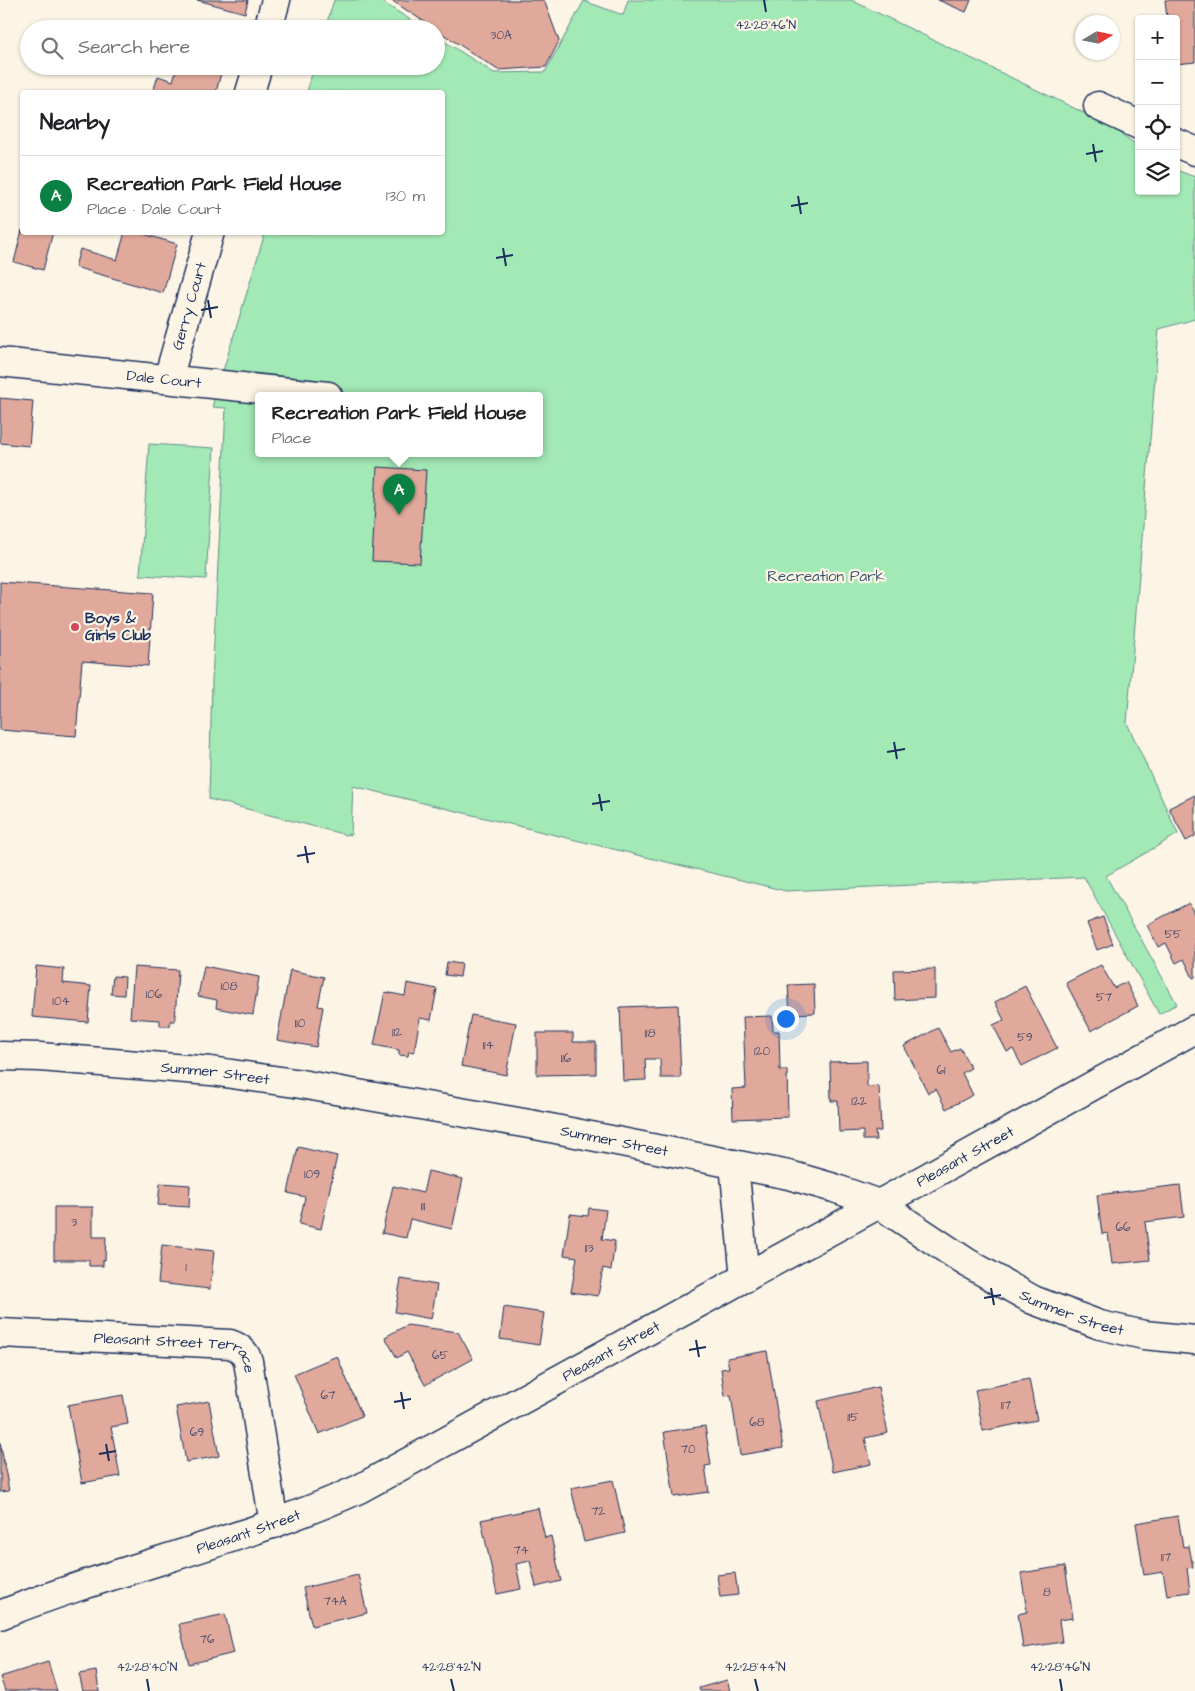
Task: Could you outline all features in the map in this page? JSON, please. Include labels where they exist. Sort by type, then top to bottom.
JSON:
[{"type":"street","points":[[270,20],[276,0]]},
{"type":"street","points":[[251,90],[255,75]]},
{"type":"street","points":[[1098,106],[1135,123]]},
{"type":"street","points":[[1180,144],[1195,151]]},
{"type":"street","name":"Gerry Court","points":[[168,379],[209,235]]},
{"type":"street","name":"Dale Court","points":[[0,362],[290,392]]},
{"type":"street","name":"Pleasant Street","points":[[0,1615],[72,1589],[206,1548],[274,1524],[327,1504],[385,1476],[1195,1029]]},
{"type":"street","name":"Summer Street","points":[[0,1056],[49,1057],[211,1071],[295,1083],[535,1124],[798,1178],[879,1204],[966,1262],[1033,1300],[1100,1325],[1144,1335],[1195,1340]]},
{"type":"street","points":[[734,1164],[745,1278]]},
{"type":"street","name":"Pleasant Street Terrace","points":[[0,1334],[230,1344],[240,1348],[248,1361],[274,1524]]},
{"type":"green space","points":[[334,0],[379,0],[411,20],[328,20]]},
{"type":"green space","name":"Recreation Park","points":[[628,0],[851,0],[1111,126],[1135,144],[1135,195],[1180,195],[1180,171],[1195,177],[1195,319],[1159,329],[1127,723],[1178,834],[1106,876],[1177,1004],[1159,1014],[1084,877],[786,891],[353,786],[351,835],[209,799],[212,681],[226,408],[212,407],[264,235],[445,235],[445,90],[308,90],[312,75],[445,75],[445,42],[494,73],[545,72],[584,1],[623,15]]},
{"type":"green space","points":[[149,444],[214,448],[206,579],[140,575]]},
{"type":"building","points":[[197,0],[248,0],[245,13]]},
{"type":"building","points":[[391,0],[544,0],[559,41],[546,67],[498,70],[445,35],[445,20],[422,20]]},
{"type":"building","points":[[938,0],[971,0],[966,12]]},
{"type":"building","points":[[1165,0],[1195,0],[1195,62],[1180,64],[1180,15],[1167,15]]},
{"type":"building","points":[[175,75],[221,75],[217,90],[154,90],[158,76],[173,81]]},
{"type":"building","points":[[21,235],[52,235],[43,270],[14,262]]},
{"type":"building","points":[[124,235],[147,235],[177,244],[163,293],[75,267],[80,249],[117,260]]},
{"type":"building","points":[[0,398],[33,401],[29,446],[0,443]]},
{"type":"building","points":[[377,467],[426,470],[420,563],[372,561]]},
{"type":"building","name":"Boys & Girls Club","points":[[0,582],[153,593],[148,666],[82,661],[76,736],[0,730]]},
{"type":"building","points":[[1195,795],[1195,836],[1186,841],[1169,808]]},
{"type":"building","points":[[1189,903],[1195,916],[1195,977],[1193,978],[1184,959],[1176,963],[1166,943],[1158,947],[1147,925]]},
{"type":"building","points":[[1103,917],[1113,944],[1097,950],[1087,923]]},
{"type":"building","points":[[447,962],[462,964],[460,977],[445,975]]},
{"type":"building","points":[[1101,965],[1114,988],[1126,982],[1138,1006],[1091,1031],[1066,983]]},
{"type":"building","points":[[36,966],[64,969],[63,983],[91,986],[88,1022],[32,1017]]},
{"type":"building","points":[[204,966],[259,977],[253,1015],[216,1008],[217,1000],[198,996]]},
{"type":"building","points":[[134,967],[178,970],[175,1021],[170,1021],[170,1026],[160,1026],[160,1020],[130,1018]]},
{"type":"building","points":[[935,969],[935,998],[895,1000],[894,970]]},
{"type":"building","points":[[290,970],[324,977],[318,1006],[323,1007],[316,1047],[277,1040]]},
{"type":"building","points":[[113,976],[125,977],[124,995],[111,994]]},
{"type":"building","points":[[407,983],[437,989],[431,1020],[420,1018],[414,1052],[409,1051],[408,1056],[399,1055],[399,1050],[374,1045],[385,992],[405,996]]},
{"type":"building","points":[[814,984],[815,1013],[790,1014],[788,985]]},
{"type":"building","points":[[1025,986],[1057,1048],[1022,1066],[1013,1049],[1007,1052],[993,1025],[1004,1020],[995,1002]]},
{"type":"building","points":[[678,1005],[681,1078],[661,1078],[660,1059],[645,1059],[646,1080],[623,1081],[620,1007]]},
{"type":"building","points":[[471,1015],[516,1023],[506,1075],[461,1066]]},
{"type":"building","points":[[772,1016],[773,1031],[779,1031],[780,1070],[787,1070],[788,1117],[733,1119],[732,1089],[746,1088],[743,1017]]},
{"type":"building","points":[[938,1028],[951,1052],[960,1048],[971,1068],[962,1073],[973,1095],[946,1109],[936,1089],[928,1093],[904,1046]]},
{"type":"building","points":[[537,1033],[573,1033],[573,1042],[596,1042],[596,1074],[537,1075]]},
{"type":"building","points":[[867,1061],[867,1087],[879,1086],[881,1131],[875,1131],[876,1140],[863,1140],[863,1131],[839,1132],[838,1101],[831,1101],[830,1062]]},
{"type":"building","points":[[298,1147],[337,1156],[321,1229],[299,1224],[305,1197],[288,1193]]},
{"type":"building","points":[[428,1171],[463,1179],[452,1229],[410,1219],[406,1238],[382,1233],[393,1186],[423,1193]]},
{"type":"building","points":[[160,1183],[190,1185],[189,1207],[158,1205]]},
{"type":"building","points":[[1180,1185],[1184,1217],[1145,1222],[1150,1260],[1112,1264],[1108,1233],[1102,1234],[1097,1195]]},
{"type":"building","points":[[54,1207],[93,1207],[93,1237],[106,1237],[103,1266],[89,1266],[89,1260],[54,1260]]},
{"type":"building","points":[[589,1208],[606,1210],[602,1239],[615,1241],[611,1270],[603,1268],[598,1296],[571,1292],[577,1257],[564,1255],[570,1214],[588,1216]]},
{"type":"building","points":[[162,1245],[214,1251],[210,1289],[158,1283]]},
{"type":"building","points":[[401,1279],[437,1285],[431,1319],[395,1312]]},
{"type":"building","points":[[504,1307],[544,1313],[539,1345],[500,1339]]},
{"type":"building","points":[[407,1325],[458,1332],[473,1359],[425,1385],[407,1352],[397,1358],[385,1337]]},
{"type":"building","points":[[767,1351],[783,1448],[740,1455],[731,1395],[725,1396],[721,1369],[729,1368],[727,1358]]},
{"type":"building","points":[[337,1356],[362,1416],[319,1434],[294,1374]]},
{"type":"building","points":[[1029,1379],[1037,1420],[983,1431],[975,1390]]},
{"type":"building","points":[[878,1387],[888,1433],[865,1438],[871,1464],[833,1472],[818,1401]]},
{"type":"building","points":[[123,1395],[128,1424],[111,1427],[120,1476],[82,1483],[68,1405]]},
{"type":"building","points":[[209,1401],[219,1456],[186,1462],[176,1407]]},
{"type":"building","points":[[705,1426],[711,1465],[705,1466],[709,1492],[674,1497],[664,1432]]},
{"type":"building","points":[[0,1441],[9,1491],[0,1492]]},
{"type":"building","points":[[613,1480],[625,1533],[584,1542],[571,1488]]},
{"type":"building","points":[[538,1508],[545,1538],[551,1536],[561,1581],[536,1587],[530,1561],[516,1564],[521,1589],[497,1594],[481,1520]]},
{"type":"building","points":[[1178,1516],[1183,1547],[1189,1546],[1193,1567],[1187,1568],[1190,1592],[1167,1595],[1163,1572],[1144,1575],[1136,1523]]},
{"type":"building","points":[[1065,1566],[1073,1618],[1059,1620],[1062,1642],[1023,1648],[1018,1614],[1027,1612],[1021,1573]]},
{"type":"building","points":[[735,1573],[738,1595],[720,1597],[717,1575]]},
{"type":"building","points":[[358,1575],[367,1613],[312,1626],[303,1588]]},
{"type":"building","points":[[225,1614],[234,1653],[189,1664],[179,1624]]},
{"type":"building","points":[[48,1662],[57,1691],[5,1691],[0,1677]]},
{"type":"building","points":[[96,1671],[99,1691],[83,1691],[79,1674]]},
{"type":"building","points":[[727,1680],[730,1691],[700,1691],[699,1688]]},
{"type":"place","name":"Recreation Park Field House","points":[[399,515]]},
{"type":"place","name":"Boys & Girls Club","points":[[75,627]]}]
